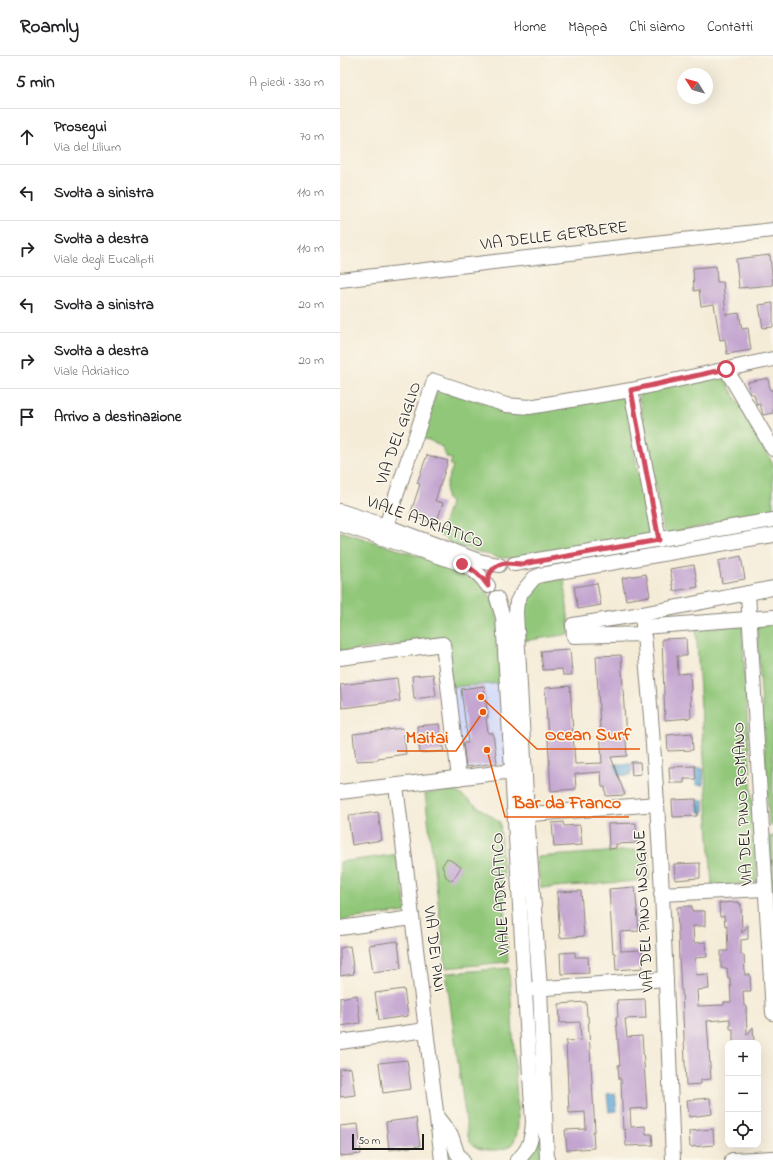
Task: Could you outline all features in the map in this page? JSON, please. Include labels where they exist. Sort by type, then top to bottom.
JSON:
[{"type":"street","name":"VIA DELLE GERBERE","points":[[340,280],[773,230]]},
{"type":"street","points":[[659,540],[631,390],[773,359]]},
{"type":"street","points":[[726,369],[773,449]]},
{"type":"street","name":"VIA DEL GIGLIO","points":[[386,526],[434,380],[506,405],[529,407],[631,390]]},
{"type":"street","name":"VIALE ADRIATICO","points":[[340,511],[386,526],[479,561],[499,565]]},
{"type":"street","points":[[773,520],[514,564],[508,563],[499,565],[491,571],[488,576],[488,586],[492,594],[497,598],[503,601],[509,601],[515,599],[534,578],[541,575],[773,535]]},
{"type":"street","name":"VIALE ADRIATICO","points":[[340,524],[462,564],[480,574],[488,586]]},
{"type":"street","points":[[514,564],[519,567],[526,578],[522,593]]},
{"type":"street","points":[[773,588],[748,593],[643,625],[619,635],[574,636],[573,625],[617,618],[643,625],[773,617]]},
{"type":"street","name":"VIALE ADRIATICO","points":[[517,1160],[530,1144],[533,1127],[524,990],[516,612],[517,602],[522,593]]},
{"type":"street","name":"VIA DEL PINO ROMANO","points":[[748,593],[768,832],[765,889],[773,1013]]},
{"type":"street","name":"VIALE ADRIATICO","points":[[497,598],[503,617],[512,771],[521,815],[540,988],[547,1160]]},
{"type":"street","points":[[617,618],[619,635]]},
{"type":"street","name":"VIA DEL PINO INSIGNE","points":[[643,625],[657,804],[673,1160]]},
{"type":"street","points":[[340,658],[443,644],[459,778]]},
{"type":"street","points":[[340,792],[512,771]]},
{"type":"street","name":"VIA DEI PINI","points":[[396,786],[442,1160]]},
{"type":"street","points":[[521,815],[657,804]]},
{"type":"street","points":[[661,894],[765,889]]},
{"type":"street","points":[[340,928],[412,918]]},
{"type":"street","points":[[524,990],[666,979]]},
{"type":"street","points":[[340,1042],[426,1030]]},
{"type":"street","points":[[437,1117],[451,1135],[457,1153],[462,1160]]},
{"type":"street","points":[[732,1160],[773,1158]]},
{"type":"shaded area","points":[[501,683],[507,764],[463,769],[452,687]]},
{"type":"green space","points":[[722,374],[773,464],[773,510],[668,534],[663,530],[639,397],[640,392]]},
{"type":"green space","points":[[439,389],[501,408],[621,397],[625,399],[649,537],[524,558],[500,558],[446,543],[448,539],[440,536],[450,503],[446,495],[446,485],[453,466],[450,465],[452,459],[447,458],[442,447],[429,440],[421,438],[436,393]]},
{"type":"green space","points":[[340,531],[462,570],[480,584],[486,590],[491,599],[498,621],[500,634],[501,683],[452,687],[446,639],[340,652]]},
{"type":"green space","points":[[564,578],[570,634],[523,641],[520,617],[524,596],[538,581]]},
{"type":"green space","points":[[773,623],[773,825],[769,826],[757,625]]},
{"type":"green space","points":[[742,626],[757,883],[712,886],[696,628]]},
{"type":"green space","points":[[454,790],[500,822],[508,962],[446,968],[425,794]]},
{"type":"green space","points":[[773,836],[773,920],[768,837]]},
{"type":"green space","points":[[648,849],[650,880],[541,888],[536,857]]},
{"type":"green space","points":[[399,854],[406,912],[340,920],[340,862]]},
{"type":"green space","points":[[509,968],[518,1129],[515,1139],[511,1145],[504,1149],[487,1150],[476,1147],[470,1142],[468,1137],[446,973]]},
{"type":"green space","points":[[534,998],[542,1160],[527,1160],[530,999]]},
{"type":"water","points":[[614,764],[631,764],[632,771],[630,771],[630,775],[611,776],[612,769],[615,767]]},
{"type":"water","points":[[695,768],[703,768],[703,785],[696,785]]},
{"type":"water","points":[[697,800],[704,800],[704,811],[702,814],[698,811]]},
{"type":"water","points":[[615,1093],[617,1111],[609,1112],[607,1094]]},
{"type":"building","points":[[770,255],[773,285],[739,288],[736,259]]},
{"type":"building","points":[[716,266],[717,282],[723,282],[726,315],[739,313],[742,329],[748,328],[751,350],[727,354],[725,339],[720,340],[714,304],[701,306],[699,290],[694,291],[693,268]]},
{"type":"building","points":[[773,303],[773,327],[763,328],[759,305]]},
{"type":"building","points":[[768,378],[770,390],[773,390],[773,413],[763,415],[760,404],[757,405],[754,394],[750,393],[748,382]]},
{"type":"building","points":[[427,455],[448,461],[435,501],[443,503],[436,524],[410,515],[420,484],[417,483]]},
{"type":"building","points":[[741,556],[745,579],[722,583],[718,561]]},
{"type":"building","points":[[694,565],[698,587],[674,591],[670,569]]},
{"type":"building","points":[[646,574],[650,596],[626,600],[622,578]]},
{"type":"building","points":[[597,583],[601,605],[578,609],[574,587]]},
{"type":"building","points":[[686,638],[687,656],[677,656],[678,674],[690,673],[691,718],[665,720],[662,639]]},
{"type":"building","points":[[570,649],[572,675],[563,675],[562,669],[543,670],[541,651]]},
{"type":"building","points":[[621,655],[627,756],[611,757],[625,795],[606,796],[605,787],[602,787],[601,772],[575,774],[576,789],[551,791],[545,688],[570,686],[575,764],[602,763],[596,656]]},
{"type":"building","points":[[433,674],[436,696],[414,699],[412,676]]},
{"type":"building","points":[[397,678],[400,701],[342,708],[340,685]]},
{"type":"building","points":[[484,686],[488,718],[486,718],[488,733],[493,733],[497,763],[466,767],[463,743],[468,743],[461,689]]},
{"type":"building","points":[[439,724],[444,751],[420,753],[417,726]]},
{"type":"building","points":[[403,728],[406,754],[378,758],[378,760],[356,761],[353,734]]},
{"type":"building","points":[[692,733],[693,750],[668,751],[667,735]]},
{"type":"building","points":[[631,762],[640,762],[641,774],[632,775]]},
{"type":"building","points":[[695,766],[696,779],[684,779],[684,783],[670,783],[669,767]]},
{"type":"building","points":[[696,799],[697,816],[673,817],[672,800]]},
{"type":"building","points":[[378,812],[382,840],[352,845],[348,816]]},
{"type":"building","points":[[563,822],[564,826],[580,825],[582,845],[554,847],[552,823]]},
{"type":"building","points":[[636,823],[637,843],[616,844],[616,848],[609,849],[608,824]]},
{"type":"building","points":[[447,858],[461,867],[452,881],[446,877],[442,866]]},
{"type":"building","points":[[700,863],[700,878],[675,880],[674,864]]},
{"type":"building","points":[[635,887],[639,931],[620,932],[621,951],[642,950],[643,968],[616,970],[615,953],[613,953],[609,889]]},
{"type":"building","points":[[581,891],[584,936],[560,938],[557,892]]},
{"type":"building","points":[[739,902],[739,904],[741,904],[742,933],[748,925],[748,939],[741,940],[741,955],[744,955],[745,975],[750,974],[751,991],[743,991],[744,1006],[746,1006],[747,1035],[753,1027],[754,1040],[733,1040],[733,1029],[730,1029],[730,1019],[707,1021],[711,1079],[701,1080],[701,1084],[686,1085],[677,907],[692,906],[692,911],[705,911],[705,926],[693,926],[694,943],[706,942],[707,957],[695,958],[696,975],[708,974],[709,989],[697,990],[698,1006],[724,1005],[724,1002],[731,1002],[730,978],[728,978],[727,968],[721,968],[721,951],[728,951],[727,926],[725,926],[724,916],[720,917],[719,903]]},
{"type":"building","points":[[398,941],[401,968],[373,972],[369,945]]},
{"type":"building","points":[[350,946],[354,974],[340,976],[340,948]]},
{"type":"building","points":[[575,952],[575,957],[588,957],[589,973],[561,974],[560,953]]},
{"type":"building","points":[[404,989],[408,1016],[379,1020],[375,993]]},
{"type":"building","points":[[357,995],[360,1023],[340,1026],[340,998]]},
{"type":"building","points":[[645,999],[646,1018],[625,1019],[627,1037],[642,1036],[647,1108],[630,1109],[631,1127],[645,1126],[646,1134],[652,1134],[653,1145],[626,1146],[625,1129],[623,1130],[621,1079],[619,1079],[618,1065],[620,1065],[616,1017],[618,1017],[617,1000]]},
{"type":"building","points":[[586,1002],[595,1131],[593,1131],[594,1148],[567,1150],[565,1130],[586,1129],[585,1112],[569,1113],[566,1041],[581,1040],[580,1022],[560,1023],[559,1004]]},
{"type":"building","points":[[407,1060],[411,1089],[383,1093],[379,1063]]},
{"type":"building","points":[[351,1068],[355,1095],[340,1097],[340,1069]]},
{"type":"building","points":[[710,1098],[712,1114],[689,1117],[687,1100]]},
{"type":"building","points":[[416,1118],[420,1146],[389,1150],[386,1122]]},
{"type":"building","points":[[358,1124],[361,1154],[340,1156],[340,1126]]},
{"type":"building","points":[[713,1129],[714,1145],[690,1147],[689,1131]]},
{"type":"place","name":"Ocean Surf","points":[[481,697]]},
{"type":"place","name":"Maitai","points":[[483,712]]},
{"type":"place","name":"Bar da Franco","points":[[487,750]]},
{"type":"route","points":[[462,564],[480,574],[488,586],[488,576],[496,566],[501,564],[522,564],[659,540],[631,390],[726,369]]}]
